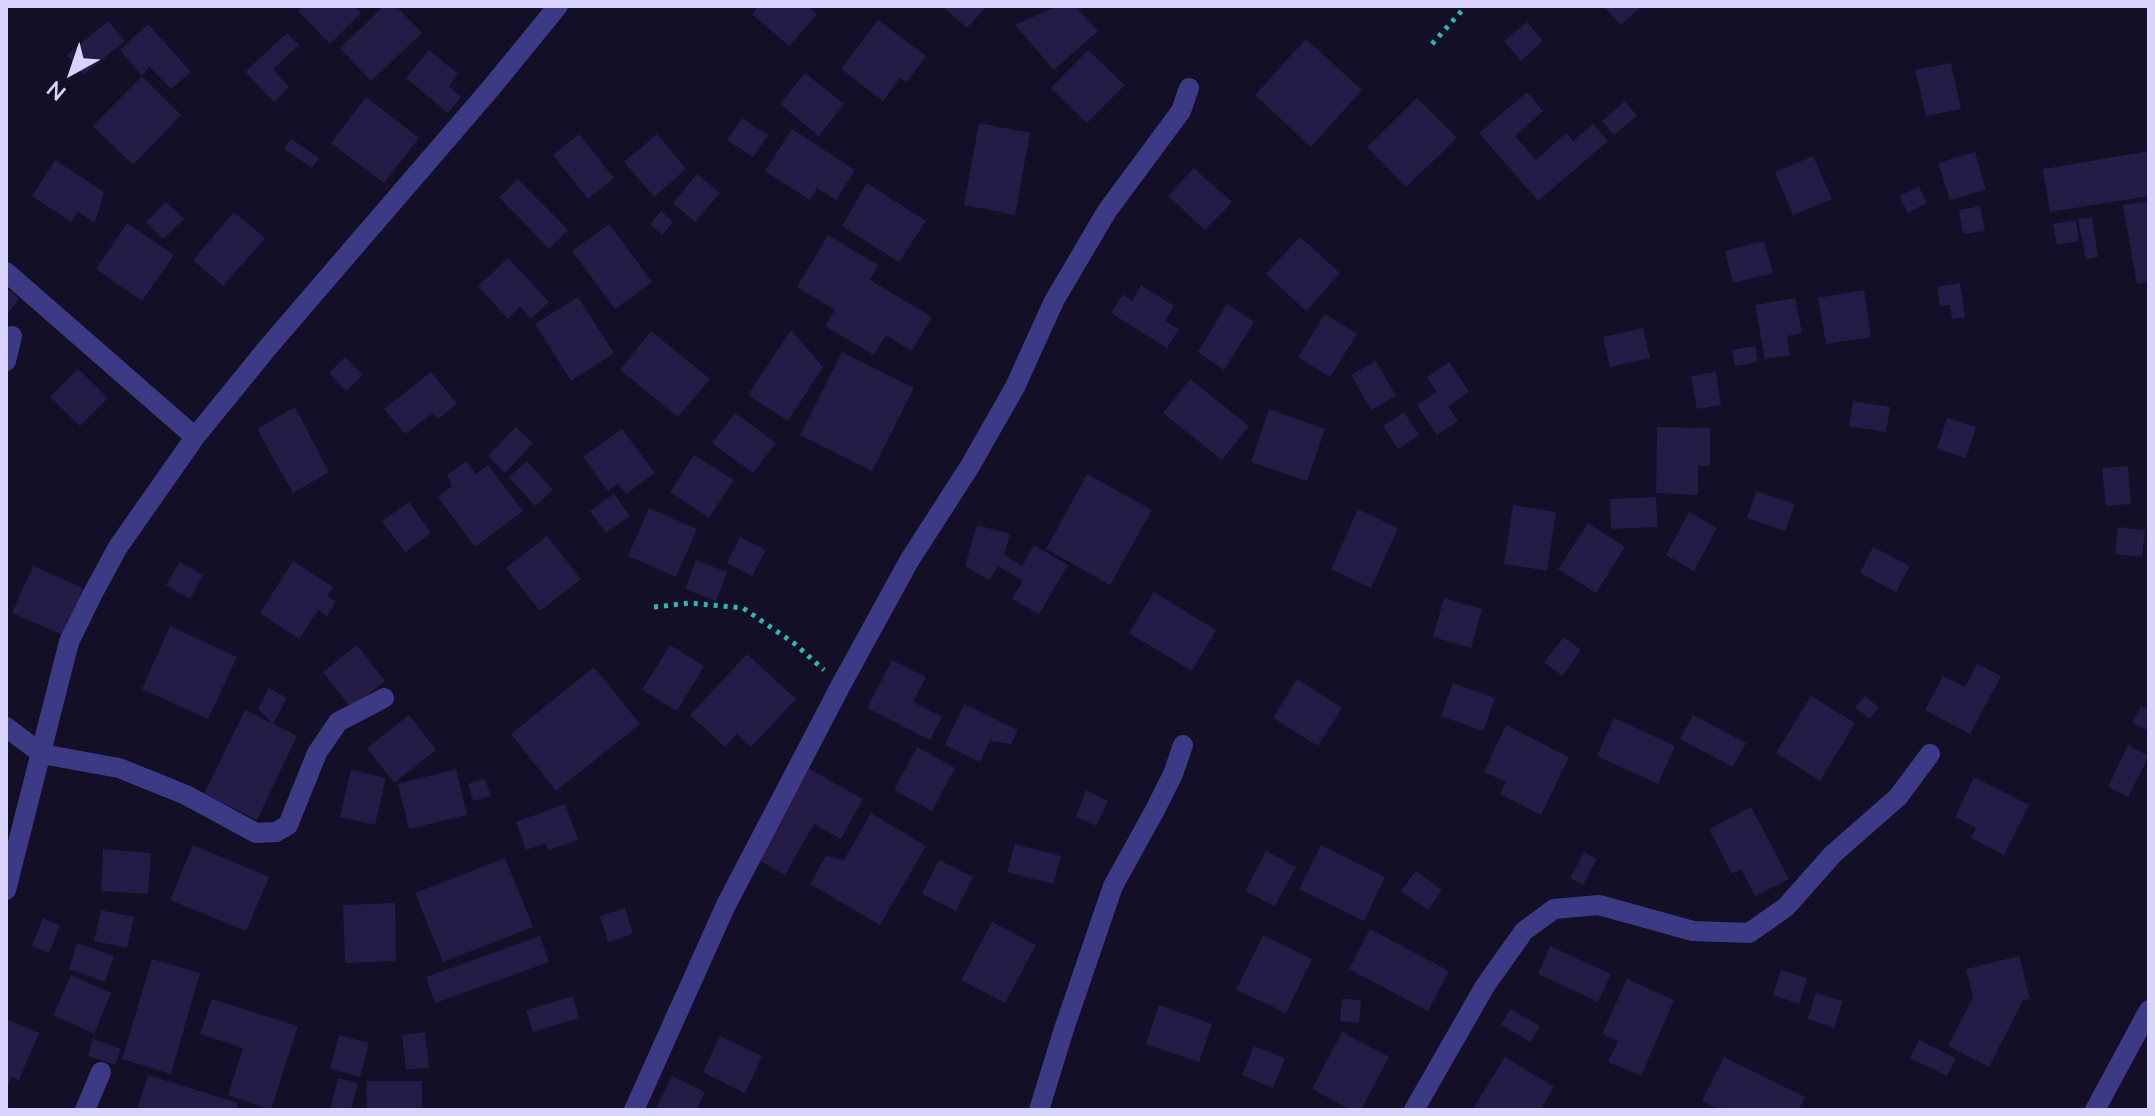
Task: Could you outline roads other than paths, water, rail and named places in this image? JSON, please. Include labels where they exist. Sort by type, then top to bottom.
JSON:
[{"type":"street","points":[[6,890],[69,642],[118,547],[195,437],[269,346],[558,6]]},
{"type":"street","points":[[634,1110],[726,905],[841,685],[909,561],[970,466],[1015,387],[1054,301],[1107,211],[1181,111],[1189,88]]},
{"type":"street","points":[[6,272],[195,437]]},
{"type":"street","points":[[6,361],[12,336]]},
{"type":"street","points":[[6,727],[42,754],[119,768],[186,795],[256,833],[276,832],[288,825],[317,753],[338,722],[384,698]]},
{"type":"street","points":[[1039,1110],[1113,886],[1173,774],[1183,745]]},
{"type":"street","points":[[1414,1110],[1485,986],[1524,931],[1554,909],[1599,905],[1693,931],[1749,933],[1786,907],[1833,854],[1898,797],[1930,754]]},
{"type":"street","points":[[2095,1110],[2149,1010]]},
{"type":"street","points":[[85,1110],[101,1072]]}]
